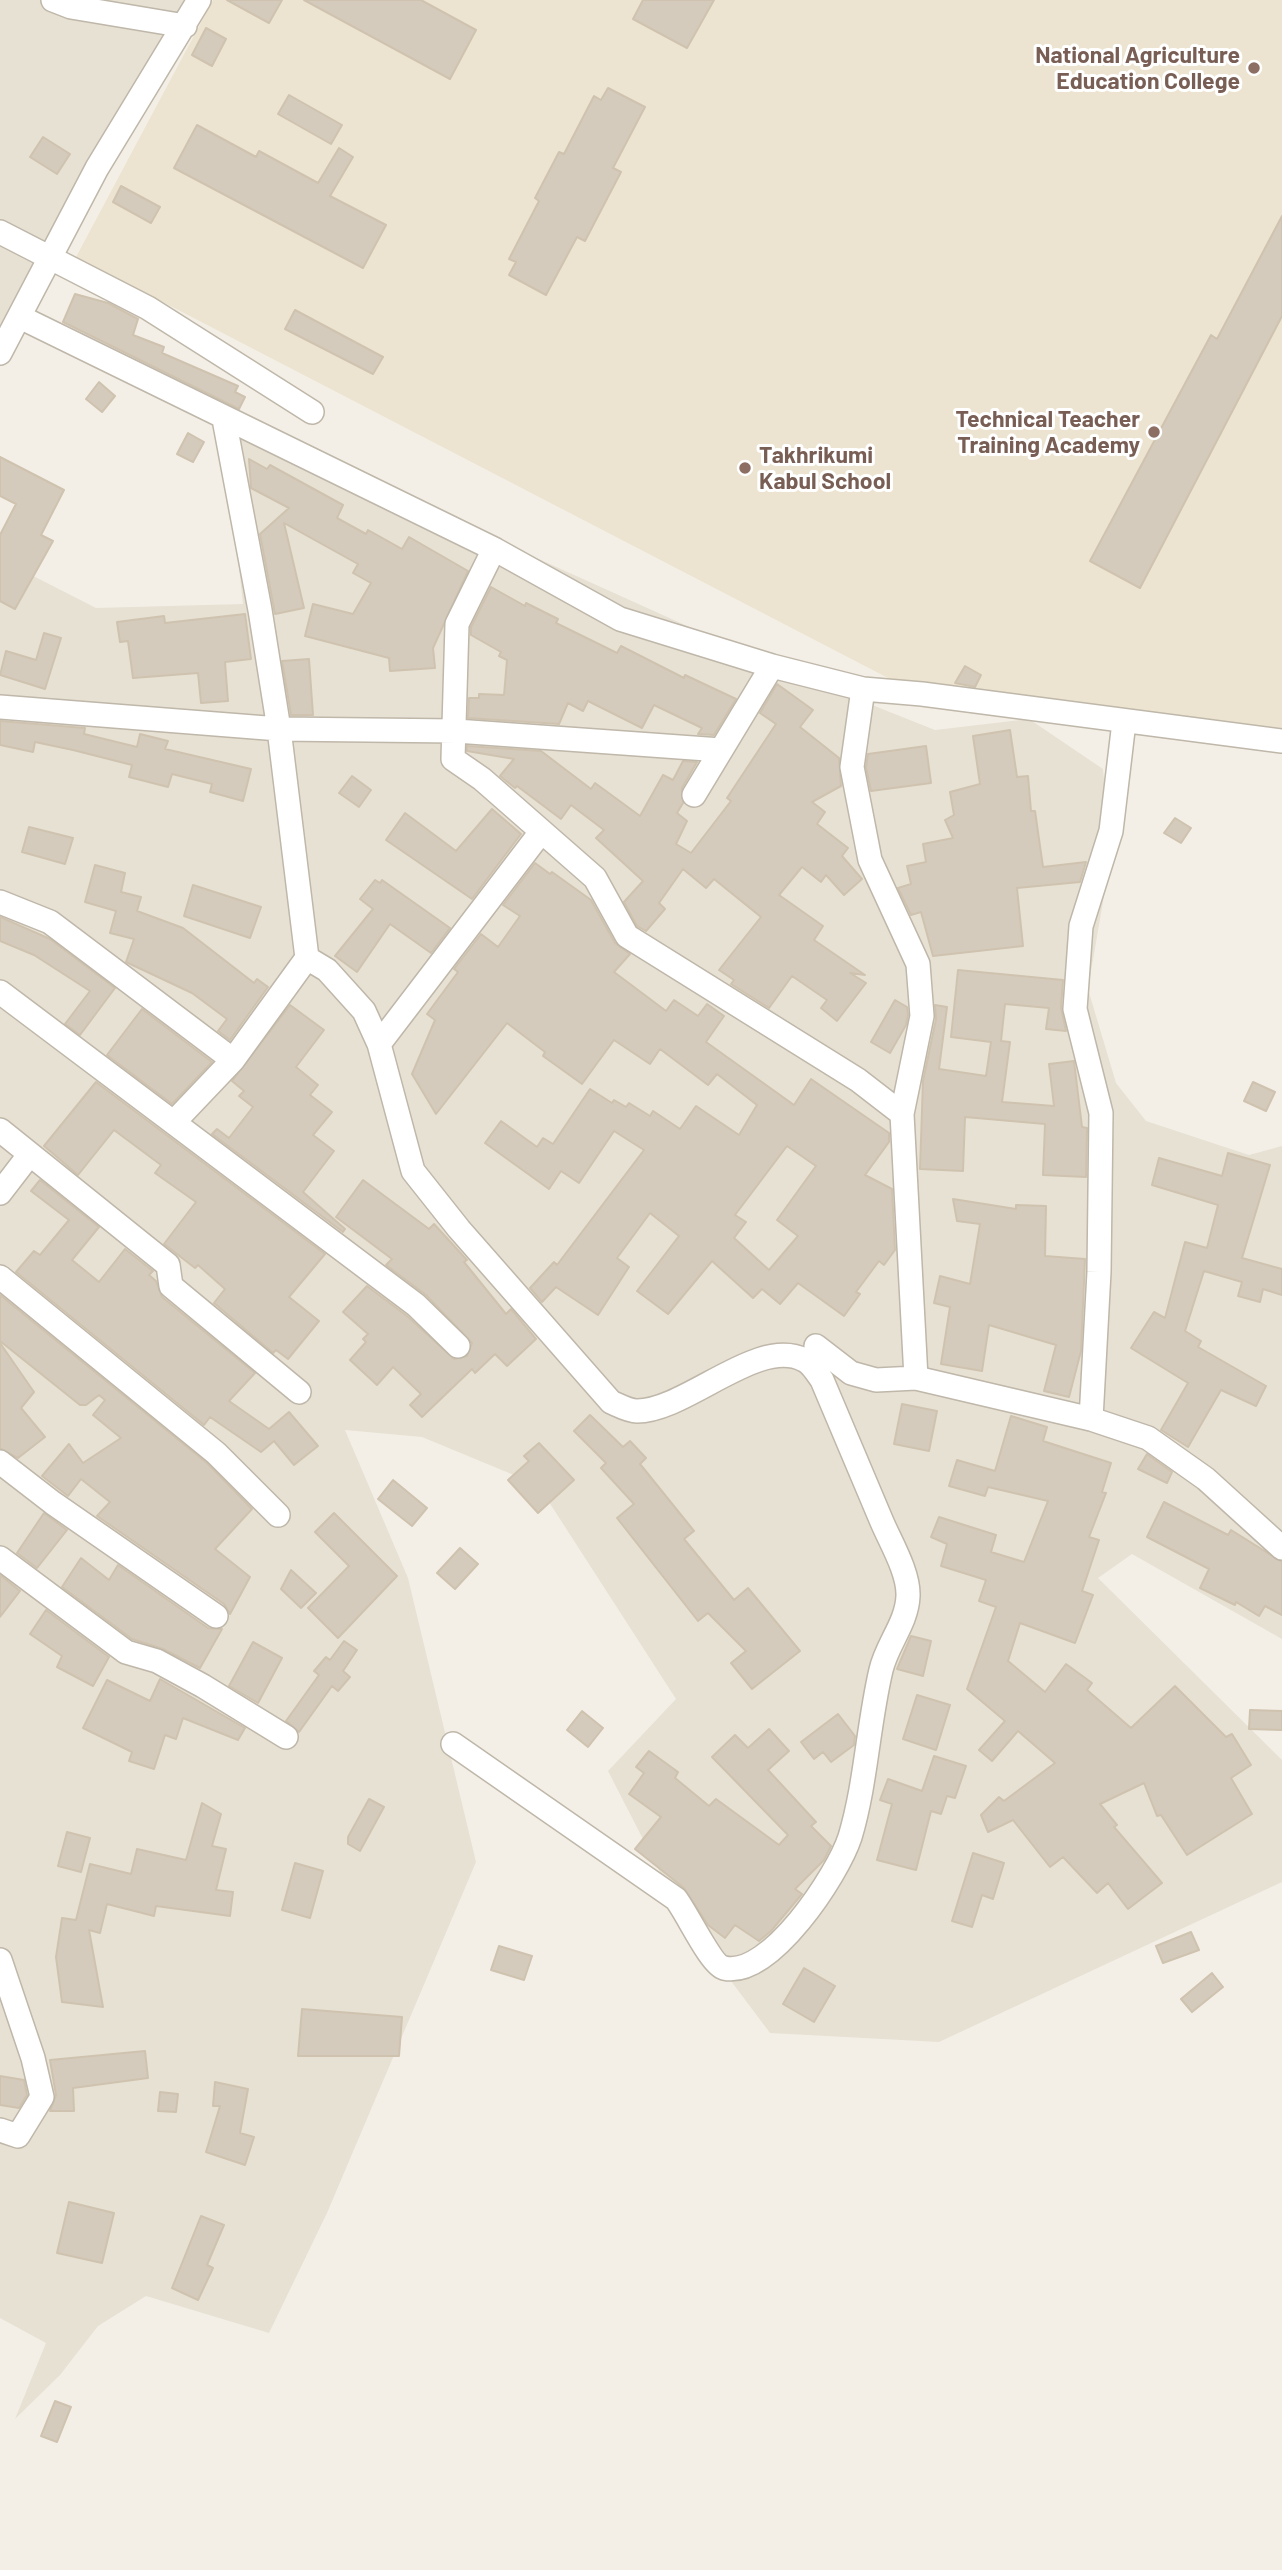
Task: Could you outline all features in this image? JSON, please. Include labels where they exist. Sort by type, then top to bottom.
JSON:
[{"type":"street","points":[[52,0],[71,7],[185,26]]},
{"type":"street","points":[[0,353],[53,257],[97,168],[199,0]]},
{"type":"street","points":[[0,232],[148,308],[312,412]]},
{"type":"street","points":[[20,317],[494,549],[620,619],[772,666],[863,689],[922,694],[1282,741]]},
{"type":"street","points":[[174,1122],[233,1060],[307,958],[279,729],[224,419]]},
{"type":"street","points":[[494,549],[457,624],[456,731],[453,759],[482,779],[595,878],[627,936],[858,1080],[902,1114]]},
{"type":"street","points":[[694,795],[772,666]]},
{"type":"street","points":[[863,689],[852,767],[870,860],[918,964],[922,1016],[902,1114],[916,1378]]},
{"type":"street","points":[[0,707],[279,729],[456,731],[721,750]]},
{"type":"street","points":[[1091,1419],[1099,1272],[1101,1113],[1076,1009],[1081,926],[1111,831],[1124,722]]},
{"type":"street","points":[[379,1045],[541,832]]},
{"type":"street","points":[[0,902],[50,922],[233,1060]]},
{"type":"street","points":[[307,958],[327,970],[364,1011],[379,1045],[413,1171],[459,1229],[611,1402],[636,1411],[666,1403],[767,1357],[790,1354],[807,1361],[822,1380],[898,1559],[908,1593],[905,1615],[881,1668],[849,1838],[832,1878],[776,1949],[758,1960],[732,1968],[723,1968],[714,1962],[691,1918],[676,1899],[453,1744]]},
{"type":"street","points":[[0,992],[416,1305],[458,1346]]},
{"type":"street","points":[[0,1129],[167,1265],[171,1286],[299,1392]]},
{"type":"street","points":[[0,1193],[30,1154]]},
{"type":"street","points":[[0,1278],[216,1453],[278,1515]]},
{"type":"street","points":[[816,1346],[851,1373],[876,1380],[916,1378],[1091,1419],[1148,1438],[1206,1479],[1282,1548]]},
{"type":"street","points":[[0,1462],[53,1503],[216,1616]]},
{"type":"street","points":[[0,1558],[126,1652],[157,1661],[286,1737]]},
{"type":"street","points":[[0,1959],[33,2059],[42,2097],[18,2136],[0,2130]]},
{"type":"shaded area","points":[[0,0],[189,0],[0,352]]},
{"type":"shaded area","name":"Takhrikumi Kabul School","points":[[213,0],[1282,0],[1282,745],[890,679],[76,257]]},
{"type":"shaded area","points":[[222,416],[789,672],[935,730],[1029,719],[1103,769],[1111,855],[1088,989],[1116,1083],[1146,1121],[1249,1155],[1282,1146],[1282,1639],[1132,1554],[1098,1578],[1282,1760],[1282,1882],[939,2042],[770,2033],[683,1917],[608,1771],[676,1699],[538,1485],[422,1437],[345,1430],[408,1578],[476,1862],[327,2213],[269,2333],[146,2296],[98,2326],[60,2375],[15,2419],[46,2343],[0,2318],[0,559],[96,608],[243,604]]},
{"type":"building","points":[[227,0],[282,0],[269,23]]},
{"type":"building","points":[[304,0],[421,0],[476,30],[450,79]]},
{"type":"building","points":[[643,0],[714,0],[687,48],[633,19]]},
{"type":"building","points":[[206,28],[226,39],[212,66],[192,55]]},
{"type":"building","points":[[608,88],[645,107],[613,168],[621,172],[585,241],[577,237],[546,295],[509,275],[516,262],[509,259],[539,201],[535,198],[559,152],[564,154],[594,96],[601,100]]},
{"type":"building","points":[[289,95],[342,125],[331,144],[278,114]]},
{"type":"building","points":[[197,125],[256,157],[259,151],[318,183],[339,148],[353,157],[330,196],[386,225],[363,268],[174,168]]},
{"type":"building","points":[[43,137],[70,154],[57,174],[30,157]]},
{"type":"building","points":[[121,186],[160,207],[151,223],[113,202]]},
{"type":"building","points":[[1282,216],[1282,316],[1140,588],[1090,561],[1211,335],[1217,339]]},
{"type":"building","points":[[75,294],[108,303],[138,319],[133,335],[164,347],[162,353],[238,386],[235,392],[245,397],[239,409],[63,322]]},
{"type":"building","points":[[295,310],[383,357],[373,374],[285,329]]},
{"type":"building","points":[[99,382],[115,396],[102,412],[86,399]]},
{"type":"building","points":[[188,433],[204,442],[193,462],[177,454]]},
{"type":"building","points":[[0,457],[64,490],[41,535],[53,541],[15,609],[0,601],[0,535],[16,504],[0,496]]},
{"type":"building","points":[[249,459],[267,469],[270,465],[343,505],[337,518],[366,534],[368,530],[402,549],[409,537],[468,571],[433,648],[435,668],[390,671],[389,658],[305,636],[313,604],[353,614],[371,583],[353,573],[358,564],[284,523],[304,608],[275,614],[260,534],[289,508],[251,488]]},
{"type":"building","points":[[491,587],[525,606],[526,603],[558,619],[556,623],[617,653],[621,646],[684,678],[685,675],[736,699],[714,735],[698,734],[702,728],[654,705],[642,728],[588,701],[583,711],[568,703],[559,724],[468,718],[469,698],[479,698],[479,694],[504,695],[507,660],[499,656],[501,652],[471,635],[471,627]]},
{"type":"building","points":[[245,614],[251,659],[225,662],[228,701],[201,703],[198,673],[133,678],[128,641],[120,642],[117,622],[164,616],[165,623]]},
{"type":"building","points":[[44,633],[61,638],[45,689],[0,675],[6,651],[36,660]]},
{"type":"building","points":[[309,659],[313,715],[291,715],[282,661]]},
{"type":"building","points":[[965,666],[981,675],[975,687],[955,683]]},
{"type":"building","points":[[777,684],[813,710],[800,727],[839,758],[841,786],[812,802],[825,812],[817,824],[848,848],[842,856],[862,879],[844,895],[826,875],[821,882],[802,867],[779,895],[823,926],[814,940],[865,975],[850,973],[866,983],[837,1021],[821,1008],[827,1000],[792,976],[769,1008],[731,984],[734,980],[719,970],[761,917],[714,879],[706,888],[683,869],[659,903],[665,909],[646,931],[637,926],[624,902],[643,881],[596,838],[604,830],[571,805],[561,819],[517,786],[515,788],[500,776],[514,759],[467,751],[467,746],[541,751],[591,789],[595,783],[640,816],[663,775],[673,780],[683,761],[697,762],[682,788],[683,803],[677,813],[687,821],[676,844],[691,853],[731,801],[727,798],[776,724],[760,713]]},
{"type":"building","points":[[0,721],[85,728],[84,734],[137,747],[140,734],[168,741],[165,749],[251,769],[243,801],[210,792],[212,784],[172,774],[168,787],[129,777],[132,765],[73,750],[35,742],[33,752],[0,745]]},
{"type":"building","points":[[1010,730],[1017,777],[1028,776],[1031,811],[1035,811],[1043,867],[1086,862],[1080,882],[1017,888],[1023,946],[933,956],[921,912],[911,915],[898,888],[911,884],[907,866],[926,862],[923,844],[953,838],[945,820],[954,815],[950,792],[980,784],[973,736]]},
{"type":"building","points":[[926,746],[931,783],[871,791],[866,767],[868,754]]},
{"type":"building","points":[[352,776],[371,790],[359,807],[339,793]]},
{"type":"building","points":[[492,809],[521,834],[472,899],[386,840],[405,813],[456,851]]},
{"type":"building","points":[[1175,818],[1191,828],[1181,843],[1164,833]]},
{"type":"building","points":[[29,827],[73,838],[65,864],[22,852]]},
{"type":"building","points":[[535,863],[550,874],[552,872],[591,900],[615,943],[630,954],[614,972],[666,1011],[674,1000],[698,1016],[707,1004],[724,1016],[706,1042],[794,1105],[811,1079],[889,1133],[889,1142],[865,1175],[892,1189],[895,1250],[884,1265],[879,1261],[856,1292],[860,1294],[844,1316],[798,1283],[780,1304],[762,1289],[753,1298],[712,1261],[668,1314],[637,1291],[679,1236],[650,1213],[617,1258],[629,1267],[598,1315],[556,1287],[542,1302],[530,1288],[554,1262],[557,1265],[644,1150],[614,1131],[579,1183],[561,1171],[549,1189],[485,1143],[501,1121],[537,1147],[543,1138],[553,1144],[590,1089],[612,1103],[614,1100],[626,1107],[629,1103],[650,1116],[653,1111],[680,1129],[696,1106],[739,1135],[757,1105],[717,1074],[708,1085],[660,1049],[650,1064],[614,1040],[582,1084],[543,1056],[545,1052],[507,1023],[436,1114],[412,1074],[435,1020],[427,1014],[458,972],[454,969],[481,934],[498,947],[520,916],[503,905]],"holes":[[[787,1146],[816,1166],[777,1220],[798,1236],[769,1270],[734,1238],[746,1222],[735,1215]]]},
{"type":"building","points":[[95,865],[125,873],[121,892],[141,897],[137,911],[183,928],[254,983],[257,979],[268,987],[230,1040],[218,1031],[227,1019],[192,993],[126,962],[134,939],[110,933],[116,911],[85,902]]},
{"type":"building","points":[[375,880],[380,883],[382,880],[450,928],[431,953],[390,924],[357,972],[335,956],[373,909],[360,899]]},
{"type":"building","points":[[193,885],[261,907],[250,938],[184,916]]},
{"type":"building","points":[[0,917],[50,939],[115,988],[80,1035],[65,1024],[90,991],[34,955],[0,941]]},
{"type":"building","points":[[958,970],[1063,980],[1061,1008],[1066,1031],[1046,1029],[1049,1008],[1005,1004],[1001,1041],[1010,1042],[1002,1102],[1054,1106],[1049,1064],[1074,1061],[1082,1127],[1087,1128],[1086,1177],[1043,1175],[1045,1124],[965,1117],[963,1171],[920,1169],[923,1081],[936,1019],[935,1005],[947,1007],[939,1069],[986,1076],[991,1042],[951,1037]]},
{"type":"building","points":[[895,1000],[907,1007],[908,1015],[906,1025],[890,1053],[871,1042]]},
{"type":"building","points":[[290,1005],[324,1030],[296,1067],[318,1085],[310,1095],[332,1112],[313,1135],[334,1151],[303,1192],[345,1229],[343,1232],[212,1134],[217,1129],[229,1138],[253,1107],[239,1096],[244,1091],[232,1081]]},
{"type":"building","points":[[142,1009],[212,1062],[172,1104],[107,1055]]},
{"type":"building","points":[[96,1082],[325,1254],[289,1297],[319,1321],[288,1359],[276,1350],[273,1353],[214,1303],[225,1289],[198,1265],[195,1268],[164,1244],[196,1202],[155,1173],[161,1165],[114,1130],[78,1175],[44,1146]]},
{"type":"building","points":[[1253,1082],[1275,1092],[1266,1111],[1244,1101]]},
{"type":"building","points":[[1228,1153],[1270,1165],[1242,1258],[1282,1269],[1282,1295],[1263,1289],[1260,1302],[1238,1296],[1242,1282],[1204,1271],[1185,1331],[1201,1341],[1198,1347],[1266,1386],[1256,1406],[1221,1390],[1188,1447],[1161,1430],[1188,1383],[1131,1348],[1154,1312],[1165,1318],[1185,1242],[1207,1248],[1218,1205],[1152,1185],[1159,1158],[1222,1176]]},
{"type":"building","points":[[40,1180],[99,1227],[72,1260],[99,1282],[125,1249],[153,1271],[149,1275],[156,1281],[162,1297],[255,1373],[229,1401],[269,1429],[289,1412],[318,1446],[294,1465],[274,1441],[261,1452],[210,1417],[204,1425],[16,1272],[34,1251],[40,1255],[69,1220],[31,1191]]},
{"type":"building","points":[[363,1180],[429,1229],[434,1224],[467,1260],[464,1262],[506,1314],[511,1309],[536,1339],[507,1366],[495,1354],[475,1373],[472,1369],[422,1417],[410,1405],[421,1394],[393,1367],[377,1385],[350,1360],[366,1342],[363,1339],[368,1334],[343,1312],[367,1286],[407,1316],[454,1359],[467,1356],[472,1343],[426,1295],[386,1265],[392,1259],[336,1217]]},
{"type":"building","points":[[953,1199],[1016,1209],[1016,1205],[1046,1206],[1045,1256],[1085,1259],[1081,1351],[1069,1397],[1044,1391],[1056,1345],[989,1325],[982,1371],[941,1364],[950,1307],[934,1303],[940,1276],[970,1284],[980,1224],[957,1221]]},
{"type":"building","points":[[0,1295],[207,1463],[252,1509],[215,1549],[250,1577],[230,1614],[224,1604],[97,1516],[110,1502],[81,1479],[68,1496],[42,1476],[69,1444],[83,1463],[121,1438],[93,1415],[105,1400],[99,1395],[86,1405],[80,1405],[0,1341]]},
{"type":"building","points":[[0,1343],[34,1392],[21,1408],[45,1437],[18,1458],[0,1448]]},
{"type":"building","points":[[902,1404],[937,1411],[929,1451],[894,1444]]},
{"type":"building","points":[[590,1415],[623,1447],[630,1441],[646,1458],[640,1464],[694,1531],[684,1539],[734,1600],[748,1588],[800,1651],[752,1689],[731,1663],[746,1651],[708,1613],[698,1621],[617,1518],[634,1504],[601,1468],[606,1463],[574,1431]]},
{"type":"building","points":[[1011,1416],[1047,1427],[1043,1441],[1111,1463],[1102,1492],[1106,1493],[1089,1537],[1099,1540],[1082,1591],[1093,1595],[1075,1643],[1020,1623],[1008,1661],[1045,1692],[1066,1664],[1092,1683],[1087,1690],[1131,1728],[1175,1686],[1226,1737],[1232,1734],[1251,1765],[1231,1778],[1252,1814],[1187,1855],[1161,1815],[1157,1816],[1144,1783],[1100,1804],[1117,1825],[1114,1827],[1162,1883],[1128,1909],[1108,1883],[1097,1893],[1063,1857],[1050,1867],[1013,1820],[988,1832],[981,1815],[999,1797],[1004,1801],[1055,1763],[1018,1731],[992,1761],[979,1750],[1005,1721],[967,1689],[996,1607],[979,1601],[986,1580],[941,1566],[947,1544],[931,1537],[939,1517],[996,1535],[991,1552],[1024,1562],[1048,1501],[988,1487],[985,1496],[949,1486],[957,1460],[995,1471]]},
{"type":"building","points":[[539,1443],[574,1480],[538,1513],[508,1480],[529,1461],[524,1456]]},
{"type":"building","points":[[1147,1454],[1172,1472],[1167,1483],[1138,1469]]},
{"type":"building","points":[[393,1480],[427,1508],[412,1526],[378,1499]]},
{"type":"building","points":[[1164,1502],[1228,1535],[1231,1530],[1282,1562],[1282,1615],[1265,1606],[1259,1616],[1236,1602],[1235,1605],[1200,1588],[1209,1569],[1147,1537]]},
{"type":"building","points":[[44,1513],[67,1530],[37,1568],[17,1553]]},
{"type":"building","points":[[334,1513],[397,1576],[338,1638],[308,1608],[349,1566],[315,1532]]},
{"type":"building","points":[[460,1548],[478,1564],[455,1589],[437,1573]]},
{"type":"building","points":[[81,1558],[109,1580],[118,1565],[208,1628],[222,1629],[200,1668],[163,1649],[132,1639],[62,1587]]},
{"type":"building","points":[[291,1570],[316,1593],[301,1608],[281,1589]]},
{"type":"building","points":[[0,1575],[20,1591],[0,1617]]},
{"type":"building","points":[[46,1610],[109,1657],[93,1686],[57,1667],[62,1656],[30,1634]]},
{"type":"building","points":[[911,1636],[931,1641],[923,1676],[897,1669]]},
{"type":"building","points":[[344,1641],[357,1650],[343,1671],[350,1677],[338,1691],[332,1686],[299,1732],[286,1721],[319,1675],[314,1671],[326,1657],[330,1660]]},
{"type":"building","points":[[253,1642],[282,1658],[258,1703],[229,1686]]},
{"type":"building","points":[[160,1679],[245,1728],[238,1740],[183,1718],[176,1739],[165,1735],[154,1769],[129,1761],[132,1752],[83,1728],[107,1680],[150,1701]]},
{"type":"building","points":[[917,1695],[950,1705],[936,1750],[903,1739]]},
{"type":"building","points":[[1250,1710],[1282,1711],[1282,1730],[1249,1729]]},
{"type":"building","points":[[582,1711],[603,1728],[588,1747],[567,1730]]},
{"type":"building","points":[[838,1714],[855,1736],[854,1745],[831,1762],[823,1752],[814,1759],[801,1742]]},
{"type":"building","points":[[769,1729],[789,1751],[768,1770],[816,1822],[811,1826],[831,1846],[824,1860],[795,1889],[802,1894],[771,1931],[759,1941],[735,1925],[725,1938],[708,1925],[684,1888],[635,1849],[661,1817],[629,1794],[644,1773],[636,1767],[649,1751],[678,1772],[675,1778],[709,1806],[716,1799],[779,1845],[788,1835],[712,1757],[735,1735],[748,1748]]},
{"type":"building","points":[[934,1756],[966,1766],[955,1798],[947,1796],[941,1814],[931,1811],[916,1870],[877,1860],[892,1804],[880,1800],[888,1779],[922,1791]]},
{"type":"building","points":[[369,1799],[384,1807],[360,1851],[348,1844],[348,1837]]},
{"type":"building","points":[[202,1803],[221,1814],[212,1846],[226,1849],[216,1890],[233,1892],[230,1916],[156,1906],[154,1916],[107,1904],[100,1933],[89,1930],[103,2007],[62,2002],[56,1957],[62,1918],[76,1920],[90,1864],[131,1874],[137,1849],[186,1860]]},
{"type":"building","points":[[67,1832],[90,1838],[81,1872],[58,1866]]},
{"type":"building","points":[[973,1853],[1004,1863],[993,1899],[982,1895],[972,1927],[952,1921]]},
{"type":"building","points":[[295,1863],[323,1871],[310,1918],[282,1910]]},
{"type":"building","points":[[1191,1932],[1199,1950],[1163,1963],[1156,1946]]},
{"type":"building","points":[[499,1946],[532,1956],[524,1980],[491,1970]]},
{"type":"building","points":[[804,1968],[835,1986],[814,2022],[783,2004]]},
{"type":"building","points":[[1212,1973],[1223,1987],[1192,2012],[1181,1999]]},
{"type":"building","points":[[302,2009],[402,2017],[399,2056],[298,2056]]},
{"type":"building","points":[[145,2051],[148,2078],[73,2088],[74,2111],[50,2111],[56,2095],[50,2060]]},
{"type":"building","points":[[0,2076],[24,2080],[27,2095],[19,2108],[0,2105]]},
{"type":"building","points":[[215,2082],[248,2089],[240,2133],[254,2137],[245,2165],[206,2152],[220,2106],[213,2106]]},
{"type":"building","points":[[160,2092],[178,2094],[176,2112],[158,2111]]},
{"type":"building","points":[[69,2202],[114,2213],[102,2263],[57,2253]]},
{"type":"building","points":[[201,2216],[224,2225],[207,2265],[213,2268],[198,2300],[172,2288]]},
{"type":"building","points":[[55,2401],[71,2407],[57,2442],[41,2436]]},
{"type":"place","name":"National Agriculture Education College","points":[[1254,68]]},
{"type":"place","name":"Technical Teacher Training Academy","points":[[1154,432]]},
{"type":"place","name":"Takhrikumi Kabul School","points":[[745,468]]}]
